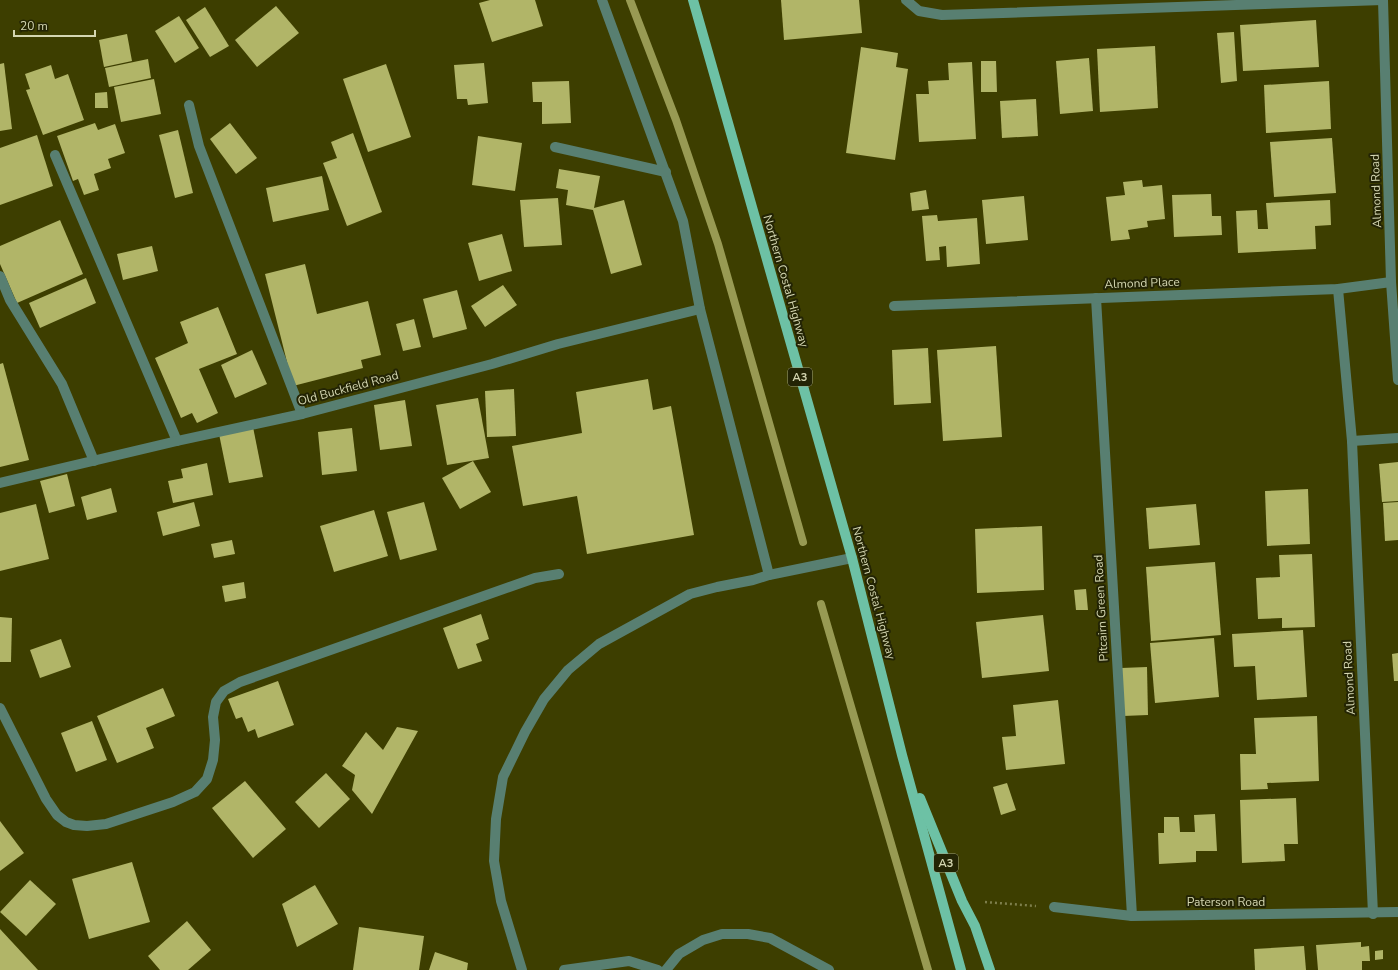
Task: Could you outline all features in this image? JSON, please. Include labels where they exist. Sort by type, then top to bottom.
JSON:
[{"type":"main road","name":"Northern Costal Highway","points":[[693,0],[852,558],[902,755]]},
{"type":"main road","name":"A3","points":[[902,755],[962,901],[975,926],[990,970]]},
{"type":"main road","name":"A3","points":[[902,755],[961,970]]},
{"type":"street","points":[[602,0],[683,221],[700,309],[769,575]]},
{"type":"street","points":[[906,0],[919,11],[942,15],[1383,0]]},
{"type":"street","name":"Almond Road","points":[[1383,0],[1391,282],[1398,380]]},
{"type":"street","points":[[189,105],[199,146],[302,414]]},
{"type":"street","points":[[555,147],[666,172]]},
{"type":"street","points":[[55,155],[177,441]]},
{"type":"street","points":[[0,276],[10,300],[62,384],[94,461]]},
{"type":"street","name":"Almond Place","points":[[894,306],[1338,289],[1391,282]]},
{"type":"street","name":"Almond Road","points":[[1338,289],[1352,441],[1373,914]]},
{"type":"street","name":"Pitcairn Green Road","points":[[1096,298],[1132,916]]},
{"type":"street","name":"Old Buckfield Road","points":[[0,483],[177,441],[302,414],[492,364],[558,344],[700,309]]},
{"type":"street","points":[[1352,441],[1398,438]]},
{"type":"street","points":[[522,970],[500,901],[494,861],[496,819],[504,777],[524,732],[544,699],[568,670],[599,644],[690,594],[769,575],[852,558]]},
{"type":"street","points":[[0,708],[46,799],[57,815],[66,822],[74,825],[87,826],[106,824],[173,802],[195,792],[207,779],[213,760],[215,740],[213,716],[216,702],[224,691],[240,682],[535,578],[559,574]]},
{"type":"street","name":"Paterson Road","points":[[1054,907],[1132,916],[1373,914],[1398,912]]},
{"type":"street","points":[[666,970],[679,954],[703,940],[722,934],[748,934],[770,938],[829,970]]},
{"type":"street","points":[[564,970],[629,961],[658,970]]},
{"type":"path","points":[[962,901],[1054,907]]},
{"type":"building","points":[[490,0],[535,0],[543,26],[492,42],[479,3]]},
{"type":"building","points":[[781,0],[859,0],[862,33],[784,40]]},
{"type":"building","points":[[276,6],[299,33],[257,67],[235,40]]},
{"type":"building","points":[[205,7],[229,46],[210,57],[186,20]]},
{"type":"building","points":[[179,16],[199,48],[175,63],[155,31]]},
{"type":"building","points":[[1316,20],[1319,67],[1243,71],[1240,25]]},
{"type":"building","points":[[1234,32],[1237,81],[1221,83],[1217,33]]},
{"type":"building","points":[[127,34],[132,61],[104,67],[99,40]]},
{"type":"building","points":[[1155,46],[1158,108],[1100,112],[1097,49]]},
{"type":"building","points":[[861,47],[898,53],[896,67],[908,69],[895,160],[846,153]]},
{"type":"building","points":[[1089,58],[1093,111],[1060,114],[1056,61]]},
{"type":"building","points":[[148,59],[151,78],[109,87],[105,68]]},
{"type":"building","points":[[981,61],[996,61],[997,92],[981,92]]},
{"type":"building","points":[[972,62],[976,139],[919,142],[916,94],[929,94],[928,81],[949,80],[948,63]]},
{"type":"building","points":[[4,63],[12,129],[0,131],[0,64]]},
{"type":"building","points":[[484,63],[488,103],[468,105],[467,99],[457,99],[454,65]]},
{"type":"building","points":[[386,64],[411,137],[368,152],[343,79]]},
{"type":"building","points":[[51,65],[55,79],[68,74],[84,120],[43,135],[26,90],[30,89],[25,74]]},
{"type":"building","points":[[154,79],[161,114],[121,122],[114,87]]},
{"type":"building","points":[[569,81],[571,123],[542,124],[542,102],[533,102],[532,82]]},
{"type":"building","points":[[1329,81],[1331,129],[1266,133],[1264,85]]},
{"type":"building","points":[[107,92],[108,108],[95,108],[95,93]]},
{"type":"building","points":[[1036,99],[1038,136],[1002,138],[1000,101]]},
{"type":"building","points":[[95,123],[98,130],[115,124],[125,153],[108,159],[111,168],[94,174],[99,190],[84,195],[78,179],[73,181],[57,136]]},
{"type":"building","points":[[230,123],[257,158],[236,174],[210,139]]},
{"type":"building","points":[[178,130],[193,193],[175,198],[159,135]]},
{"type":"building","points":[[353,133],[382,212],[347,226],[323,163],[337,158],[331,142]]},
{"type":"building","points":[[37,135],[53,186],[0,205],[0,148]]},
{"type":"building","points":[[478,136],[522,143],[515,191],[472,185]]},
{"type":"building","points":[[1332,138],[1336,193],[1274,197],[1270,142]]},
{"type":"building","points":[[559,169],[600,176],[594,208],[624,200],[642,265],[611,274],[593,210],[566,205],[568,190],[556,188]]},
{"type":"building","points":[[322,176],[329,210],[273,222],[266,188]]},
{"type":"building","points":[[1142,180],[1143,187],[1162,185],[1165,219],[1147,221],[1148,227],[1128,230],[1130,239],[1111,241],[1106,197],[1125,195],[1123,182]]},
{"type":"building","points":[[926,190],[929,209],[912,211],[910,193]]},
{"type":"building","points":[[1211,194],[1212,216],[1221,216],[1222,235],[1174,237],[1172,195]]},
{"type":"building","points":[[1024,196],[1028,240],[986,244],[982,200]]},
{"type":"building","points":[[558,198],[562,245],[524,247],[520,200]]},
{"type":"building","points":[[1330,200],[1331,225],[1315,226],[1316,249],[1238,253],[1236,211],[1257,210],[1258,229],[1268,229],[1266,203]]},
{"type":"building","points":[[937,215],[938,221],[977,218],[980,264],[947,267],[946,246],[939,247],[940,260],[926,261],[922,216]]},
{"type":"building","points":[[60,220],[83,274],[17,303],[0,264],[0,246]]},
{"type":"building","points":[[502,234],[512,271],[479,281],[468,243]]},
{"type":"building","points":[[152,246],[158,271],[123,280],[117,254]]},
{"type":"building","points":[[305,264],[317,314],[368,301],[381,355],[361,360],[363,368],[293,386],[265,274]]},
{"type":"building","points":[[86,278],[96,303],[40,328],[29,303]]},
{"type":"building","points":[[503,285],[517,305],[485,327],[471,306]]},
{"type":"building","points":[[457,290],[467,329],[433,338],[423,299]]},
{"type":"building","points":[[218,307],[237,354],[199,369],[218,413],[197,423],[192,413],[181,418],[155,358],[188,343],[180,322]]},
{"type":"building","points":[[414,319],[421,347],[403,351],[396,324]]},
{"type":"building","points":[[996,346],[1002,437],[943,441],[937,350]]},
{"type":"building","points":[[928,348],[931,403],[894,405],[892,350]]},
{"type":"building","points":[[252,350],[267,384],[235,398],[221,365]]},
{"type":"building","points":[[3,363],[29,460],[0,467],[0,364]]},
{"type":"building","points":[[648,379],[653,410],[671,406],[694,535],[587,554],[577,496],[523,506],[512,446],[582,433],[576,392]]},
{"type":"building","points":[[514,389],[516,436],[487,437],[485,391]]},
{"type":"building","points":[[478,398],[489,458],[447,465],[436,405]]},
{"type":"building","points":[[405,400],[412,446],[380,450],[374,405]]},
{"type":"building","points":[[253,427],[263,477],[229,483],[219,434]]},
{"type":"building","points":[[352,428],[357,471],[322,475],[318,432]]},
{"type":"building","points":[[473,461],[491,492],[460,509],[442,478]]},
{"type":"building","points":[[1398,462],[1398,501],[1382,502],[1379,464]]},
{"type":"building","points":[[207,463],[213,495],[173,503],[168,481],[183,478],[181,469]]},
{"type":"building","points":[[67,474],[75,506],[49,513],[40,481]]},
{"type":"building","points":[[111,488],[117,512],[87,520],[81,497]]},
{"type":"building","points":[[1308,489],[1310,544],[1267,546],[1265,491]]},
{"type":"building","points":[[194,502],[200,526],[163,536],[157,512]]},
{"type":"building","points":[[424,502],[437,550],[400,560],[387,512]]},
{"type":"building","points":[[1398,502],[1398,540],[1385,541],[1383,503]]},
{"type":"building","points":[[36,504],[49,559],[0,571],[0,513]]},
{"type":"building","points":[[1196,504],[1200,545],[1149,549],[1146,508]]},
{"type":"building","points":[[374,510],[388,556],[334,572],[320,526]]},
{"type":"building","points":[[1042,526],[1044,590],[977,593],[975,529]]},
{"type":"building","points":[[232,540],[235,554],[214,558],[211,544]]},
{"type":"building","points":[[1312,554],[1315,627],[1282,628],[1282,618],[1258,619],[1256,578],[1280,577],[1279,555]]},
{"type":"building","points":[[1215,562],[1221,635],[1151,641],[1146,567]]},
{"type":"building","points":[[244,582],[246,598],[225,602],[222,586]]},
{"type":"building","points":[[1086,589],[1088,610],[1076,610],[1074,590]]},
{"type":"building","points":[[481,614],[489,639],[476,644],[482,661],[458,669],[443,628]]},
{"type":"building","points":[[1043,615],[1049,671],[982,678],[976,622]]},
{"type":"building","points":[[0,617],[12,618],[11,662],[0,662]]},
{"type":"building","points":[[1303,630],[1307,697],[1257,700],[1255,666],[1234,667],[1232,634]]},
{"type":"building","points":[[1214,638],[1219,697],[1155,703],[1150,643]]},
{"type":"building","points":[[61,639],[71,667],[40,678],[30,650]]},
{"type":"building","points":[[1398,653],[1398,681],[1394,681],[1392,654]]},
{"type":"building","points":[[1147,667],[1148,715],[1123,716],[1121,668]]},
{"type":"building","points":[[278,681],[294,725],[258,738],[255,729],[248,732],[242,717],[236,719],[228,699]]},
{"type":"building","points":[[163,688],[175,716],[146,728],[154,748],[117,763],[97,716]]},
{"type":"building","points":[[1058,700],[1065,764],[1006,770],[1002,737],[1016,736],[1013,705]]},
{"type":"building","points":[[1317,716],[1319,781],[1267,783],[1268,789],[1241,790],[1240,754],[1256,754],[1254,718]]},
{"type":"building","points":[[92,721],[107,760],[76,772],[61,733]]},
{"type":"building","points":[[397,727],[418,731],[372,814],[352,790],[355,775],[342,766],[366,732],[383,750]]},
{"type":"building","points":[[326,773],[350,799],[319,828],[295,802]]},
{"type":"building","points":[[245,781],[286,829],[253,858],[212,808]]},
{"type":"building","points":[[1007,783],[1016,810],[1001,815],[993,787]]},
{"type":"building","points":[[1296,798],[1298,844],[1284,844],[1285,861],[1242,863],[1240,800]]},
{"type":"building","points":[[1215,814],[1217,851],[1196,851],[1196,862],[1159,864],[1158,833],[1164,833],[1164,817],[1179,817],[1180,832],[1195,832],[1194,815]]},
{"type":"building","points":[[0,821],[24,853],[0,871]]},
{"type":"building","points":[[132,862],[150,922],[89,939],[72,879]]},
{"type":"building","points":[[30,880],[56,904],[26,936],[0,912]]},
{"type":"building","points":[[315,885],[338,924],[297,947],[282,904]]},
{"type":"building","points":[[187,921],[211,950],[188,970],[160,970],[148,956]]},
{"type":"building","points":[[359,927],[424,936],[419,970],[353,970]]},
{"type":"building","points":[[0,929],[38,970],[0,970]]},
{"type":"building","points":[[1361,942],[1361,947],[1369,946],[1370,961],[1362,961],[1362,970],[1318,970],[1316,945]]},
{"type":"building","points":[[1304,946],[1306,970],[1255,970],[1254,949]]},
{"type":"building","points":[[1383,950],[1383,959],[1375,960],[1375,951]]},
{"type":"building","points":[[435,952],[468,963],[467,970],[429,970]]},
{"type":"waterway","points":[[630,0],[676,120],[718,244],[803,542]]},
{"type":"waterway","points":[[821,604],[928,970]]}]
